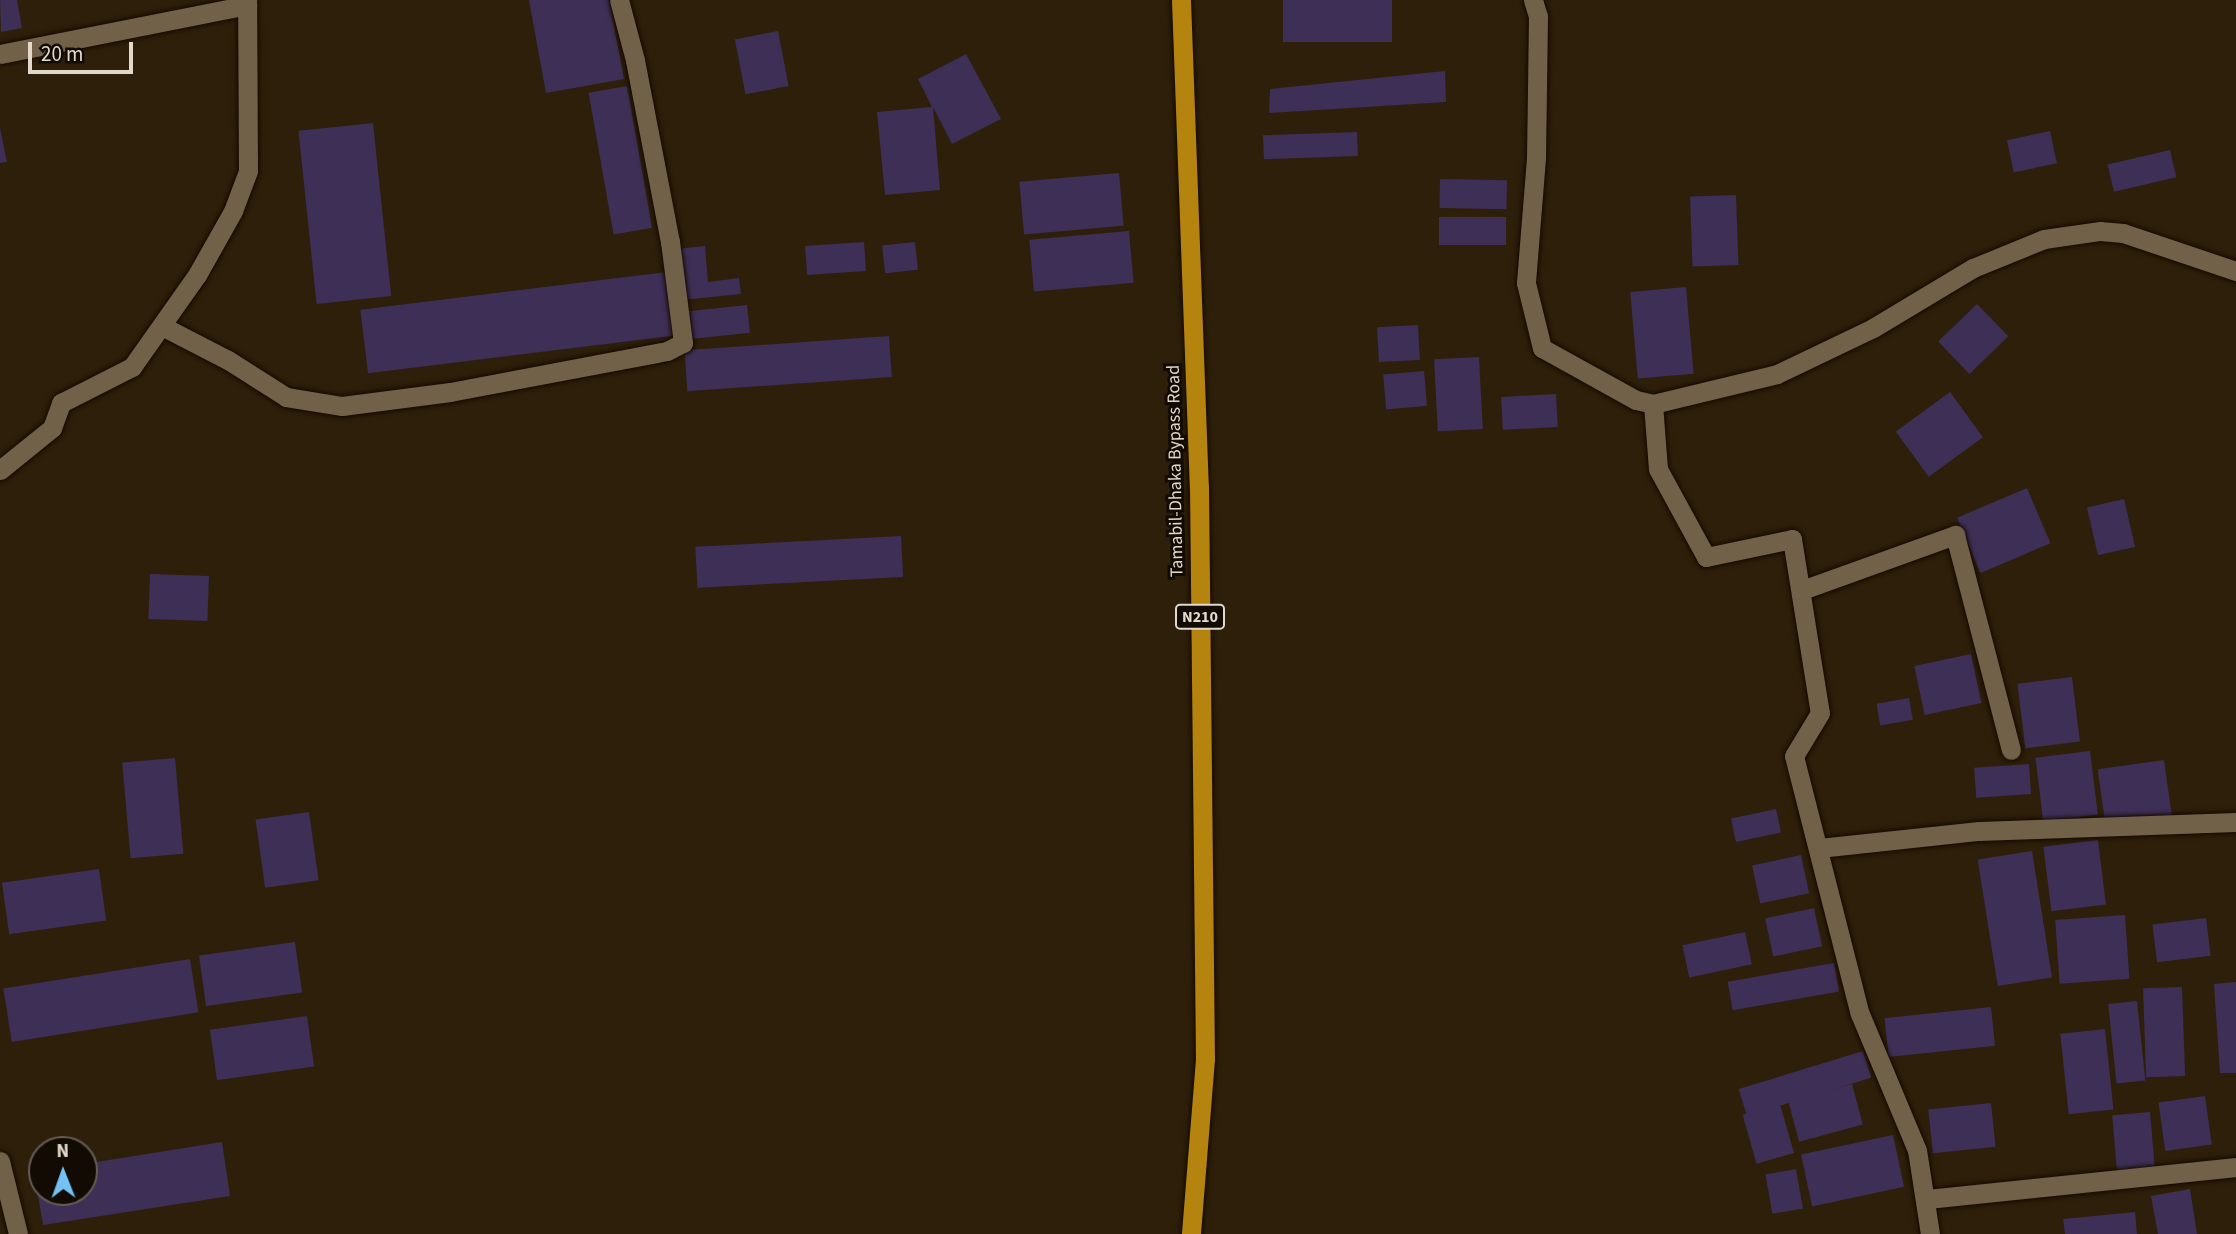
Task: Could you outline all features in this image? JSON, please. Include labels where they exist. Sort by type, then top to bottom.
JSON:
[{"type":"highway","name":"Tamabil-Dhaka Bypass Road","points":[[1181,0],[1199,487],[1205,1045],[1191,1234]]},
{"type":"street","points":[[162,326],[286,397],[342,406],[450,392],[667,351],[683,343],[670,242],[619,0]]},
{"type":"street","points":[[1533,0],[1538,16],[1536,158],[1526,284],[1542,348],[1636,400],[1653,404],[1777,374],[1873,328],[1973,268],[2045,239],[2100,231],[2123,233],[2236,271]]},
{"type":"street","points":[[0,54],[247,2],[247,171],[227,222],[162,326],[132,367],[61,402],[52,428],[0,470]]},
{"type":"street","points":[[1653,404],[1658,469],[1706,557],[1792,539],[1820,713],[1794,756],[1860,1014],[1917,1150],[1927,1199],[1930,1234]]},
{"type":"street","points":[[1802,590],[1955,535],[2011,750]]},
{"type":"street","points":[[1819,848],[1979,831],[2236,822]]},
{"type":"street","points":[[0,1161],[18,1234]]},
{"type":"street","points":[[1927,1199],[2236,1167]]},
{"type":"building","points":[[0,0],[17,0],[22,28],[1,32]]},
{"type":"building","points":[[529,0],[609,0],[624,79],[546,93]]},
{"type":"building","points":[[1283,0],[1392,0],[1392,42],[1283,42]]},
{"type":"building","points":[[778,31],[789,86],[745,94],[735,39]]},
{"type":"building","points":[[966,54],[1001,119],[952,144],[933,107],[940,190],[885,195],[877,112],[932,107],[918,79]]},
{"type":"building","points":[[1445,71],[1446,102],[1269,113],[1270,89]]},
{"type":"building","points":[[627,86],[652,228],[614,235],[589,93]]},
{"type":"building","points":[[373,123],[391,296],[317,304],[298,131]]},
{"type":"building","points":[[0,128],[7,162],[0,163]]},
{"type":"building","points":[[2050,131],[2057,163],[2014,172],[2007,140]]},
{"type":"building","points":[[1357,132],[1358,156],[1264,159],[1263,135]]},
{"type":"building","points":[[2170,150],[2176,177],[2114,192],[2108,164]]},
{"type":"building","points":[[1119,173],[1124,226],[1024,235],[1019,182]]},
{"type":"building","points":[[1440,179],[1507,180],[1506,209],[1439,208]]},
{"type":"building","points":[[1736,195],[1738,265],[1692,267],[1690,197]]},
{"type":"building","points":[[1439,217],[1506,217],[1506,245],[1439,245]]},
{"type":"building","points":[[1129,231],[1134,283],[1034,292],[1029,240]]},
{"type":"building","points":[[864,242],[866,271],[807,275],[805,246]]},
{"type":"building","points":[[915,242],[918,270],[885,273],[882,245]]},
{"type":"building","points":[[705,246],[708,282],[739,278],[741,294],[682,300],[676,249]]},
{"type":"building","points":[[667,272],[675,336],[368,373],[360,310]]},
{"type":"building","points":[[1686,287],[1694,374],[1638,379],[1630,292]]},
{"type":"building","points":[[1977,304],[2008,336],[1969,374],[1938,342]]},
{"type":"building","points":[[747,305],[750,333],[691,339],[688,311]]},
{"type":"building","points":[[1418,325],[1420,360],[1379,362],[1377,327]]},
{"type":"building","points":[[889,336],[892,377],[687,391],[684,350]]},
{"type":"building","points":[[1479,357],[1483,429],[1438,431],[1434,359]]},
{"type":"building","points":[[1424,371],[1427,406],[1386,409],[1383,375]]},
{"type":"building","points":[[1950,392],[1983,437],[1929,477],[1896,431]]},
{"type":"building","points":[[1556,394],[1558,427],[1503,430],[1501,397]]},
{"type":"building","points":[[2027,488],[2050,543],[1980,573],[1957,518]]},
{"type":"building","points":[[2124,499],[2135,547],[2098,555],[2087,508]]},
{"type":"building","points":[[901,536],[903,577],[697,588],[695,547]]},
{"type":"building","points":[[150,574],[209,576],[207,621],[148,619]]},
{"type":"building","points":[[1971,654],[1981,703],[1925,715],[1914,666]]},
{"type":"building","points":[[2072,677],[2080,742],[2025,748],[2017,684]]},
{"type":"building","points":[[1909,698],[1913,720],[1880,725],[1877,704]]},
{"type":"building","points":[[2090,751],[2098,815],[2043,821],[2035,758]]},
{"type":"building","points":[[175,758],[183,854],[131,858],[122,763]]},
{"type":"building","points":[[2164,760],[2172,816],[2106,826],[2098,769]]},
{"type":"building","points":[[2029,764],[2031,794],[1976,798],[1974,768]]},
{"type":"building","points":[[1776,809],[1781,832],[1736,842],[1731,819]]},
{"type":"building","points":[[309,812],[319,880],[265,888],[256,820]]},
{"type":"building","points":[[2098,840],[2106,905],[2051,911],[2043,847]]},
{"type":"building","points":[[2032,851],[2052,977],[1998,986],[1978,860]]},
{"type":"building","points":[[1801,855],[1809,893],[1760,904],[1752,865]]},
{"type":"building","points":[[99,869],[106,920],[9,934],[2,883]]},
{"type":"building","points":[[1814,908],[1822,946],[1773,957],[1765,918]]},
{"type":"building","points":[[2125,915],[2129,979],[2060,984],[2055,920]]},
{"type":"building","points":[[2206,918],[2211,956],[2157,962],[2152,925]]},
{"type":"building","points":[[1745,932],[1752,964],[1689,978],[1682,945]]},
{"type":"building","points":[[295,942],[302,993],[206,1006],[199,955]]},
{"type":"building","points":[[190,959],[198,1012],[12,1042],[3,989]]},
{"type":"building","points":[[1834,963],[1839,992],[1733,1010],[1728,982]]},
{"type":"building","points":[[2236,982],[2236,1073],[2220,1073],[2214,984]]},
{"type":"building","points":[[2182,987],[2185,1076],[2146,1077],[2143,988]]},
{"type":"building","points":[[2137,1001],[2145,1081],[2117,1084],[2108,1004]]},
{"type":"building","points":[[1991,1007],[1995,1046],[1889,1057],[1885,1018]]},
{"type":"building","points":[[307,1016],[314,1067],[217,1080],[210,1030]]},
{"type":"building","points":[[2105,1029],[2113,1110],[2069,1114],[2060,1034]]},
{"type":"building","points":[[1863,1051],[1871,1078],[1747,1116],[1739,1089]]},
{"type":"building","points":[[1852,1084],[1863,1125],[1799,1142],[1788,1101]]},
{"type":"building","points":[[2205,1096],[2212,1145],[2165,1151],[2158,1103]]},
{"type":"building","points":[[1991,1103],[1996,1147],[1933,1153],[1928,1110]]},
{"type":"building","points":[[1780,1104],[1794,1153],[1757,1164],[1743,1115]]},
{"type":"building","points":[[2150,1112],[2155,1168],[2117,1171],[2112,1115]]},
{"type":"building","points":[[1893,1135],[1904,1187],[1812,1206],[1801,1155]]},
{"type":"building","points":[[222,1142],[230,1196],[43,1225],[40,1206],[98,1206],[98,1162]]},
{"type":"building","points":[[1796,1169],[1803,1208],[1772,1214],[1765,1174]]},
{"type":"building","points":[[2190,1189],[2197,1234],[2158,1234],[2151,1196]]},
{"type":"building","points":[[2135,1212],[2137,1234],[2065,1234],[2063,1219]]}]
